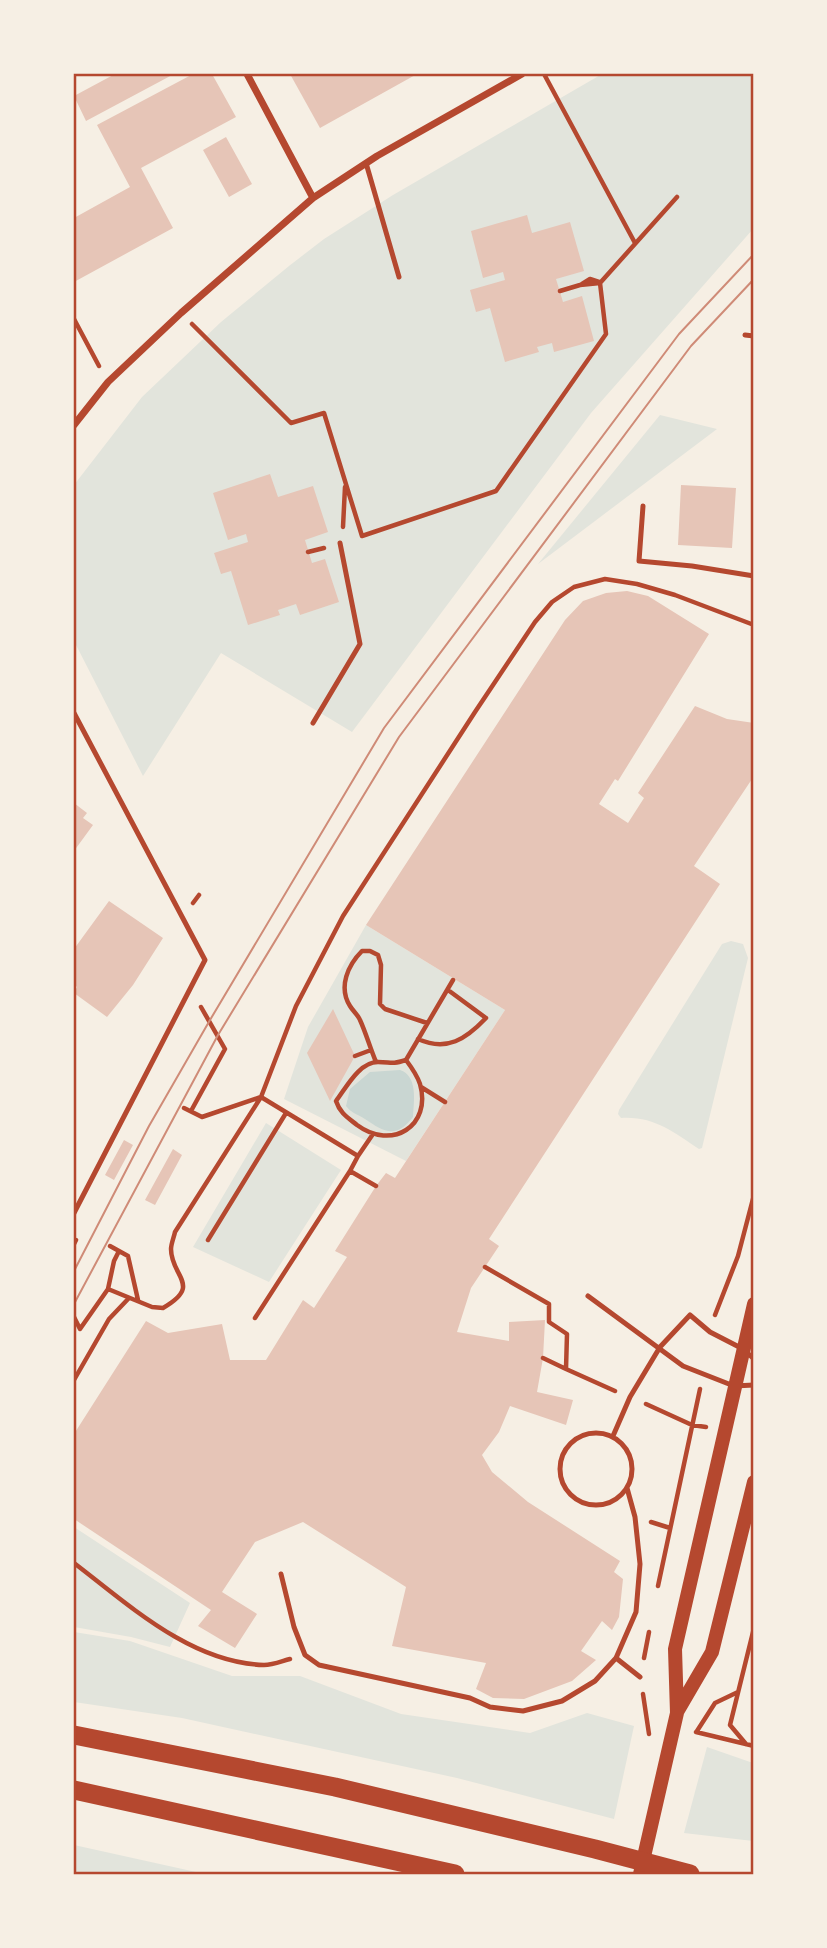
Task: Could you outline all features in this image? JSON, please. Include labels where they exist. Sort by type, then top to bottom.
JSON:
[{"type":"highway","points":[[74,1734],[335,1787],[690,1874]]},
{"type":"highway","points":[[74,1790],[455,1874]]},
{"type":"main road","points":[[640,1874],[677,1713],[675,1650],[734,1386],[748,1354],[754,1304]]},
{"type":"main road","points":[[677,1713],[712,1653],[754,1482]]},
{"type":"street","points":[[247,74],[313,198]]},
{"type":"street","points":[[74,425],[108,382],[181,313],[313,198],[366,163],[522,74]]},
{"type":"lane","points":[[366,163],[399,277]]},
{"type":"lane","points":[[745,335],[754,336]]},
{"type":"lane","points":[[643,506],[639,561],[692,565],[754,576]]},
{"type":"lane","points":[[313,723],[360,644],[341,543]]},
{"type":"lane","points":[[74,713],[205,960],[74,1213]]},
{"type":"lane","points":[[588,1296],[683,1366],[734,1386],[754,1385]]},
{"type":"lane","points":[[613,1436],[629,1397],[660,1348],[690,1315],[710,1332],[748,1354]]},
{"type":"lane","points":[[595,1432],[613,1436],[628,1450],[633,1469],[627,1488],[614,1501],[596,1506],[578,1501],[565,1487],[560,1469],[565,1451],[577,1438],[595,1432]]},
{"type":"lane","points":[[281,1574],[293,1627],[304,1655],[319,1665],[470,1698],[490,1707],[523,1711],[562,1701],[594,1681],[616,1658],[636,1612],[640,1564],[635,1517],[627,1488]]},
{"type":"lane","points":[[616,1658],[640,1677]]},
{"type":"path","points":[[544,74],[635,243]]},
{"type":"path","points":[[560,291],[600,283],[677,197]]},
{"type":"path","points":[[181,313],[291,423],[324,413],[362,536],[496,491],[607,334],[600,283]]},
{"type":"path","points":[[74,319],[108,382]]},
{"type":"path","points":[[342,532],[346,484]]},
{"type":"path","points":[[308,552],[325,544]]},
{"type":"path","points":[[108,1289],[163,1308],[180,1295],[184,1282],[171,1250],[175,1232],[261,1097],[296,1006],[343,916],[475,712],[535,622],[552,602],[574,587],[605,579],[637,584],[675,595],[754,625]]},
{"type":"path","points":[[376,1062],[359,1017],[348,1005],[345,994],[349,968],[362,951],[378,955],[382,978],[380,1004],[385,1009],[427,1023]]},
{"type":"path","points":[[421,1087],[420,1111],[414,1124],[401,1133],[385,1138],[364,1130],[340,1112],[336,1101],[361,1068],[376,1062],[390,1065],[406,1060],[453,980]]},
{"type":"path","points":[[418,1039],[432,1045],[446,1045],[473,1031],[486,1018],[448,990]]},
{"type":"path","points":[[191,1111],[225,1049],[201,1006]]},
{"type":"path","points":[[355,1056],[371,1050]]},
{"type":"path","points":[[406,1060],[421,1087],[445,1102]]},
{"type":"path","points":[[184,1108],[202,1117],[261,1097]]},
{"type":"path","points":[[261,1097],[358,1156]]},
{"type":"path","points":[[208,1240],[286,1113]]},
{"type":"path","points":[[255,1318],[373,1134]]},
{"type":"path","points":[[350,1171],[376,1186]]},
{"type":"path","points":[[710,1332],[738,1256],[754,1195]]},
{"type":"path","points":[[110,1246],[128,1256],[138,1301]]},
{"type":"path","points":[[74,1317],[80,1329],[108,1289],[119,1251]]},
{"type":"path","points":[[485,1267],[549,1304],[549,1322],[567,1334],[566,1369]]},
{"type":"path","points":[[74,1380],[109,1319],[129,1298]]},
{"type":"path","points":[[543,1358],[692,1425],[702,1375]]},
{"type":"path","points":[[74,1563],[184,1642],[223,1659],[267,1665],[304,1655]]},
{"type":"path","points":[[746,1744],[730,1725],[754,1628]]},
{"type":"path","points":[[693,1745],[696,1732],[715,1703],[738,1692]]},
{"type":"path","points":[[696,1732],[754,1746]]},
{"type":"shaded area","points":[[602,74],[753,74],[753,229],[591,413],[352,732],[221,653],[143,776],[74,641],[74,485],[142,397],[221,322],[289,266],[324,239],[393,195]]},
{"type":"shaded area","points":[[660,415],[717,429],[538,564]]},
{"type":"shaded area","points":[[366,925],[505,1010],[406,1161],[284,1099],[308,1027]]},
{"type":"shaded area","points":[[731,941],[743,944],[748,958],[702,1148],[699,1149],[663,1126],[633,1118],[621,1118],[618,1114],[722,944]]},
{"type":"shaded area","points":[[400,1070],[410,1078],[414,1097],[413,1117],[401,1128],[395,1131],[384,1130],[346,1106],[350,1089],[370,1072]]},
{"type":"shaded area","points":[[266,1123],[341,1170],[269,1282],[193,1247]]},
{"type":"shaded area","points":[[74,1527],[190,1603],[170,1647],[74,1627]]},
{"type":"shaded area","points":[[74,1632],[130,1641],[232,1676],[300,1676],[401,1714],[530,1733],[587,1713],[634,1726],[614,1819],[457,1778],[182,1718],[74,1702]]},
{"type":"shaded area","points":[[707,1747],[753,1763],[753,1841],[684,1833]]},
{"type":"shaded area","points":[[74,1845],[205,1874],[74,1874]]},
{"type":"building","points":[[115,74],[174,74],[86,121],[74,96]]},
{"type":"building","points":[[193,74],[212,74],[236,117],[141,168],[173,228],[74,282],[74,218],[130,187],[97,125]]},
{"type":"building","points":[[290,74],[417,74],[320,128]]},
{"type":"building","points":[[226,137],[252,184],[229,197],[203,150]]},
{"type":"building","points":[[527,215],[532,233],[570,222],[584,271],[556,279],[563,302],[582,296],[594,341],[554,352],[552,343],[537,347],[539,352],[505,362],[490,308],[476,312],[470,290],[505,280],[503,272],[483,278],[471,231]]},
{"type":"building","points":[[270,474],[278,497],[313,486],[328,532],[305,540],[312,563],[325,559],[339,602],[300,615],[296,604],[278,610],[280,615],[248,625],[231,571],[221,574],[214,553],[248,542],[246,534],[228,540],[213,493]]},
{"type":"building","points":[[681,485],[736,488],[732,548],[678,545]]},
{"type":"building","points":[[627,591],[648,596],[709,634],[618,781],[615,779],[599,804],[628,823],[644,798],[638,793],[695,706],[727,719],[754,723],[754,776],[694,866],[720,884],[489,1239],[499,1246],[471,1288],[457,1332],[509,1341],[509,1322],[545,1320],[543,1358],[537,1392],[573,1400],[566,1425],[510,1406],[499,1432],[482,1455],[492,1472],[528,1502],[620,1561],[614,1572],[623,1579],[619,1617],[612,1630],[602,1621],[581,1651],[596,1660],[572,1681],[524,1699],[493,1698],[476,1689],[486,1663],[392,1646],[406,1587],[303,1522],[255,1542],[222,1592],[257,1614],[235,1648],[198,1626],[211,1610],[74,1519],[74,1434],[146,1321],[168,1333],[222,1324],[230,1360],[266,1360],[303,1300],[314,1308],[347,1257],[335,1251],[376,1186],[386,1173],[395,1178],[505,1010],[366,925],[565,620],[583,601],[606,593]]},
{"type":"building","points":[[74,803],[87,813],[83,818],[93,825],[74,851]]},
{"type":"building","points":[[109,901],[163,938],[133,985],[107,1017],[74,993],[77,987],[74,984],[74,949]]},
{"type":"building","points":[[333,1009],[355,1056],[330,1101],[307,1053]]},
{"type":"building","points":[[124,1140],[133,1145],[114,1180],[105,1175]]},
{"type":"building","points":[[173,1149],[182,1155],[155,1205],[145,1200]]},
{"type":"tram line","points":[[74,1271],[149,1126],[384,728],[679,334],[754,254]]},
{"type":"tram line","points":[[74,1304],[218,1035],[399,737],[691,346],[754,279]]}]
